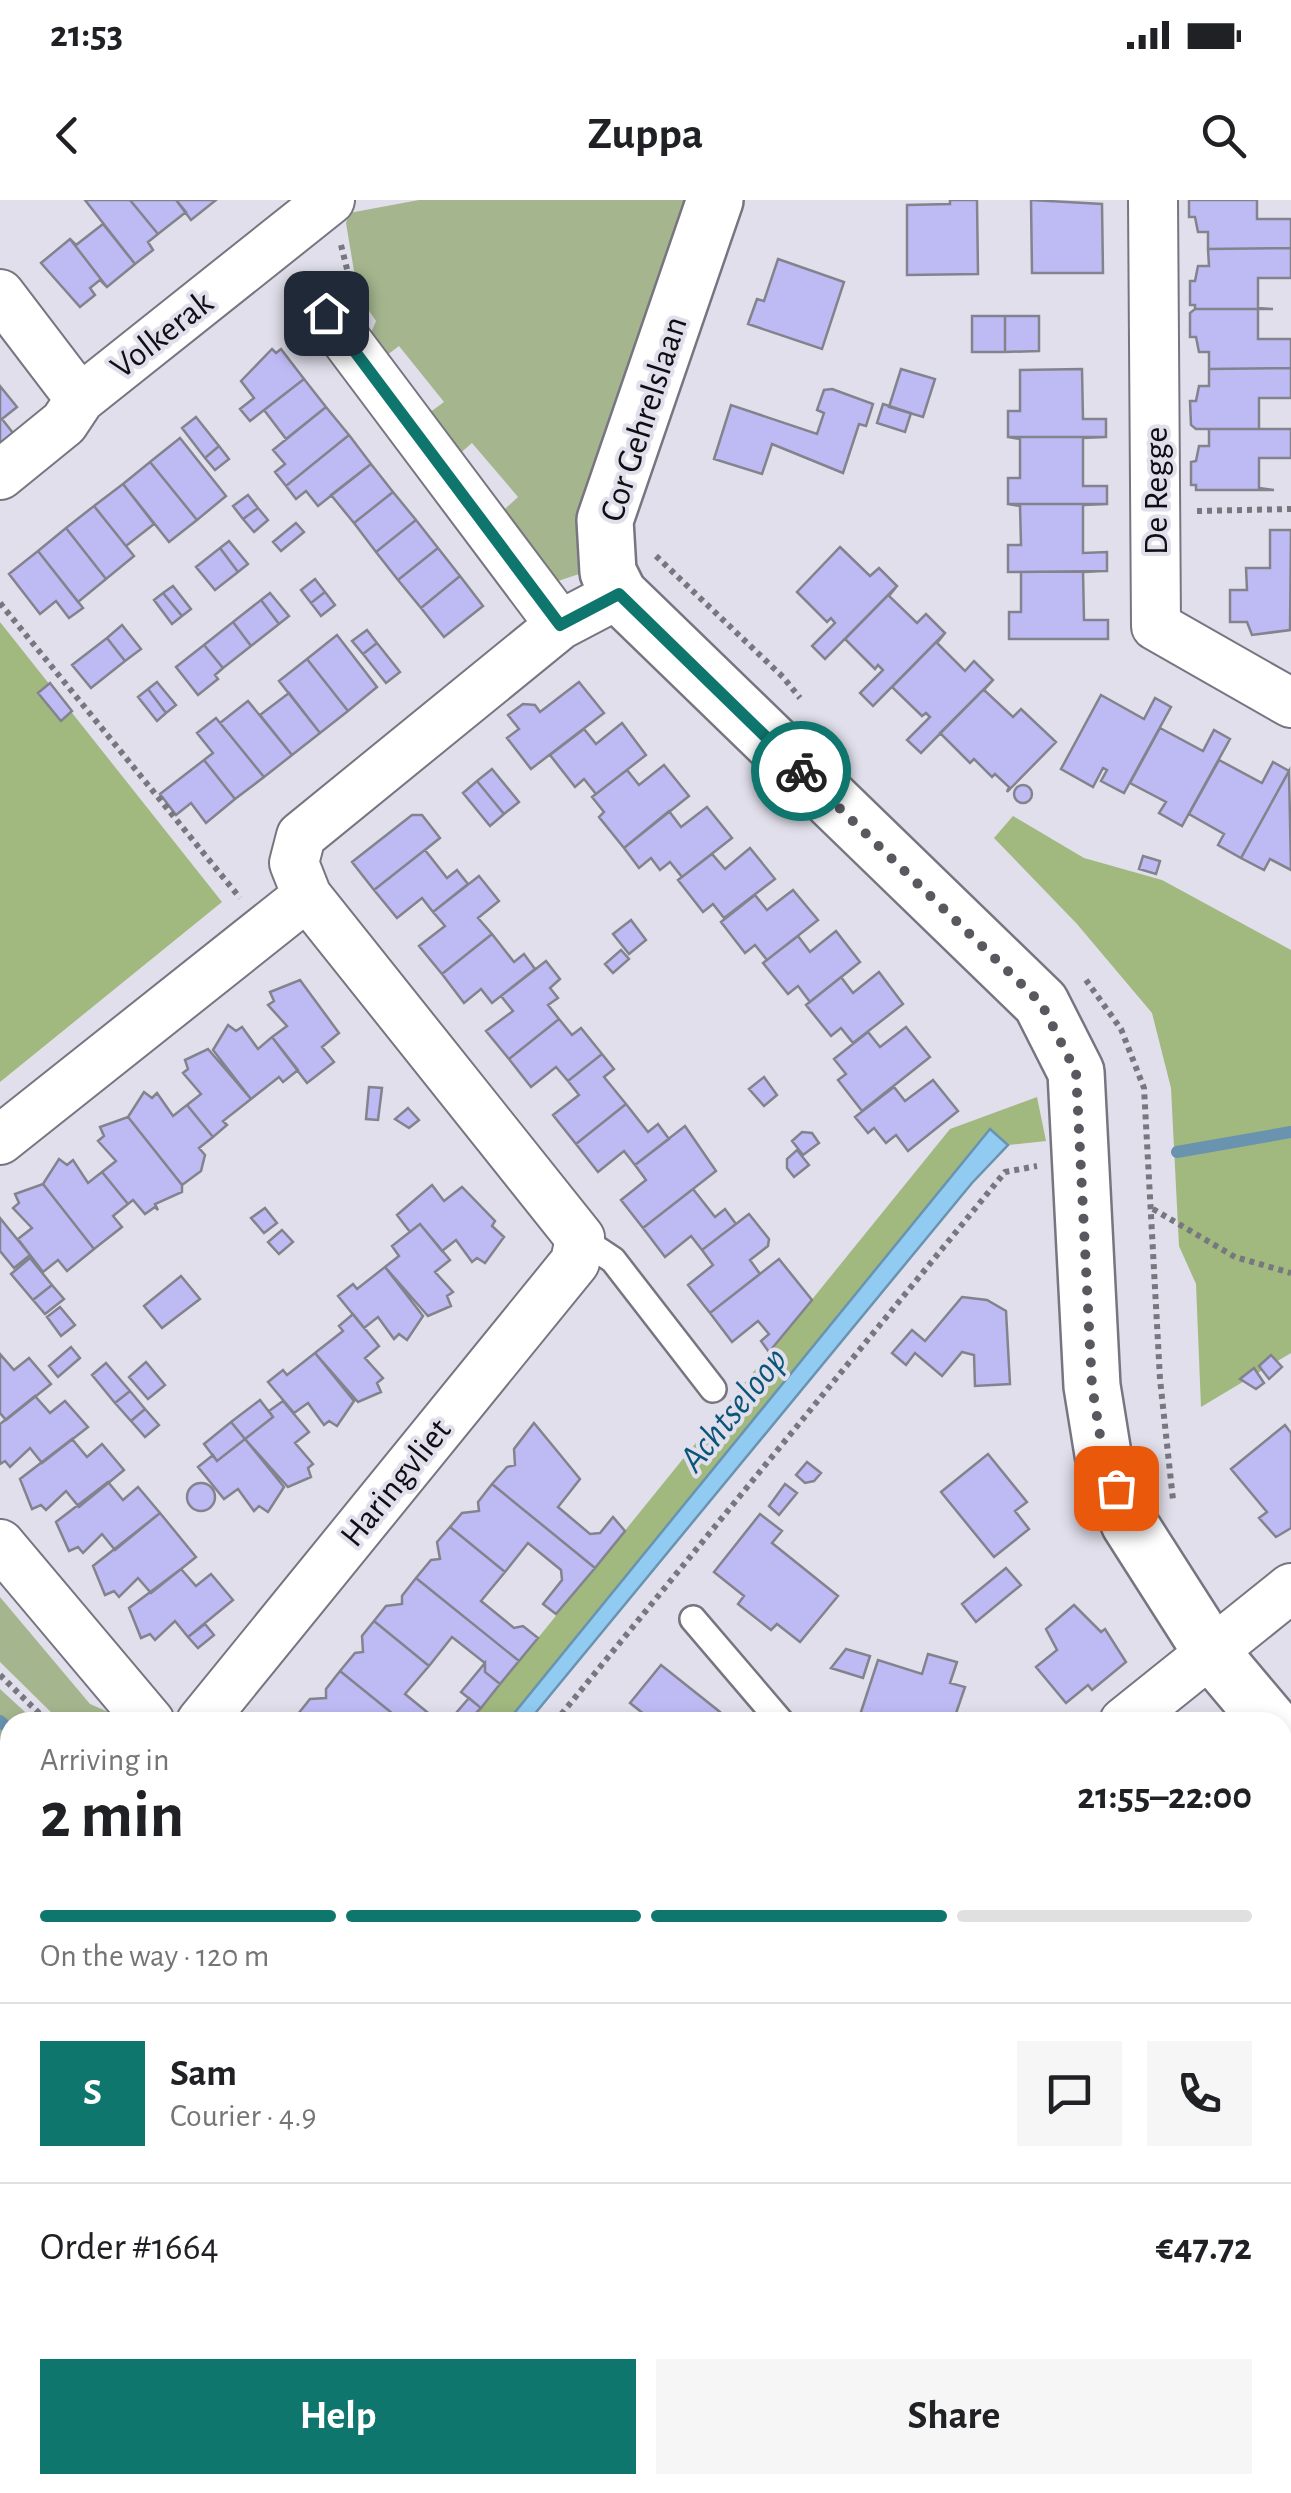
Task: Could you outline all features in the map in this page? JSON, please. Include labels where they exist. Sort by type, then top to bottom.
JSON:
[{"type":"street","name":"Cor Gehrelslaan","points":[[619,594],[608,572],[605,520],[715,200]]},
{"type":"street","name":"De Regge","points":[[1153,200],[1156,626],[1291,703]]},
{"type":"street","name":"Volkerak","points":[[0,475],[64,424],[80,399],[334,216]]},
{"type":"street","points":[[0,294],[80,399]]},
{"type":"street","points":[[326,313],[560,625]]},
{"type":"street","points":[[580,1238],[307,896],[294,863],[301,836],[560,625],[619,594],[1041,1003],[1076,1072],[1092,1386],[1103,1454],[1128,1523],[1212,1653],[1262,1712]]},
{"type":"street","points":[[0,1140],[307,896]]},
{"type":"street","name":"Haringvliet","points":[[209,1712],[575,1262],[580,1238]]},
{"type":"street","points":[[0,1544],[142,1712]]},
{"type":"street","points":[[1137,1712],[1291,1588]]},
{"type":"lane","points":[[580,1238],[613,1260],[713,1389]]},
{"type":"lane","points":[[693,1619],[772,1712]]},
{"type":"path","points":[[326,313],[350,279],[334,216]]},
{"type":"path","points":[[1156,512],[1291,509]]},
{"type":"path","points":[[0,604],[266,930]]},
{"type":"path","points":[[564,1712],[1005,1172],[1026,1166],[1081,1166]]},
{"type":"path","points":[[1152,1209],[1235,1257],[1291,1273]]},
{"type":"path","points":[[0,1675],[38,1712]]},
{"type":"green space","points":[[419,200],[688,200],[585,572],[549,584],[495,518],[518,497],[472,443],[450,462],[418,421],[444,402],[399,346],[374,365],[363,352],[376,321],[358,295],[346,223],[349,213]]},
{"type":"green space","points":[[0,622],[222,902],[0,1082]]},
{"type":"green space","points":[[1013,816],[1084,858],[1162,880],[1291,950],[1291,1353],[1201,1407],[1196,1284],[1179,1246],[1171,1088],[1152,1013],[1077,924],[994,838]]},
{"type":"green space","points":[[1037,1097],[1046,1141],[1008,1145],[991,1129],[515,1712],[478,1712],[950,1129]]},
{"type":"green space","points":[[0,1597],[90,1704],[108,1712],[51,1712],[0,1662]]},
{"type":"green space","points":[[0,1689],[25,1712],[0,1712]]},
{"type":"water","points":[[990,1129],[1008,1145],[972,1183],[536,1712],[515,1712]]},
{"type":"building","points":[[85,200],[130,200],[158,234],[148,242],[153,250],[135,264]]},
{"type":"building","points":[[130,200],[176,200],[186,212],[158,234]]},
{"type":"building","points":[[176,200],[216,200],[191,220]]},
{"type":"building","points":[[950,200],[977,200],[978,274],[907,275],[907,205],[950,204]]},
{"type":"building","points":[[1031,200],[1102,204],[1103,273],[1032,273]]},
{"type":"building","points":[[1189,200],[1257,200],[1257,219],[1291,219],[1291,248],[1208,249],[1208,232],[1198,232],[1195,217],[1189,217]]},
{"type":"building","points":[[103,224],[135,264],[107,287],[70,239],[76,245]]},
{"type":"building","points":[[70,239],[107,287],[100,280],[90,288],[95,295],[80,307],[41,263]]},
{"type":"building","points":[[1291,248],[1291,278],[1258,278],[1258,308],[1273,309],[1195,309],[1195,305],[1190,305],[1190,281],[1195,281],[1198,266],[1209,266],[1208,249]]},
{"type":"building","points":[[778,259],[844,282],[822,349],[748,324],[757,299],[764,301]]},
{"type":"building","points":[[1195,309],[1258,309],[1258,339],[1291,339],[1291,368],[1209,369],[1209,352],[1199,352],[1196,337],[1190,337],[1190,313]]},
{"type":"building","points":[[972,316],[1005,316],[1005,352],[972,352]]},
{"type":"building","points":[[1005,316],[1039,316],[1039,351],[1005,352]]},
{"type":"building","points":[[272,349],[276,353],[281,349],[304,379],[250,421],[240,409],[254,398],[241,381]]},
{"type":"building","points":[[1291,368],[1291,398],[1259,398],[1259,429],[1196,429],[1191,425],[1190,401],[1196,401],[1199,386],[1209,386],[1209,369]]},
{"type":"building","points":[[901,369],[935,379],[923,417],[889,407]]},
{"type":"building","points":[[1082,369],[1083,419],[1106,419],[1106,437],[1008,437],[1008,411],[1020,411],[1020,370]]},
{"type":"building","points":[[304,379],[326,407],[286,439],[264,410]]},
{"type":"building","points":[[0,386],[17,407],[2,419],[13,433],[0,443]]},
{"type":"building","points":[[832,389],[873,404],[866,426],[859,424],[843,473],[772,444],[762,474],[714,459],[731,405],[817,434],[824,413],[817,410],[824,390]]},
{"type":"building","points":[[883,404],[911,413],[905,432],[877,423]]},
{"type":"building","points":[[326,407],[349,435],[286,486],[275,472],[285,464],[273,450]]},
{"type":"building","points":[[196,417],[219,446],[205,458],[182,428]]},
{"type":"building","points":[[1209,429],[1291,429],[1291,458],[1259,458],[1259,488],[1274,490],[1196,490],[1196,485],[1191,485],[1191,462],[1196,461],[1199,446],[1209,446]]},
{"type":"building","points":[[349,435],[371,464],[318,506],[306,491],[296,499],[286,486]]},
{"type":"building","points":[[1008,437],[1106,437],[1083,438],[1083,486],[1107,486],[1107,504],[1008,504],[1008,478],[1020,478],[1020,439]]},
{"type":"building","points":[[180,438],[226,496],[197,520],[150,462]]},
{"type":"building","points":[[219,446],[229,459],[215,470],[205,458]]},
{"type":"building","points":[[150,462],[197,520],[169,542],[123,484]]},
{"type":"building","points":[[371,464],[393,492],[354,523],[331,495]]},
{"type":"building","points":[[123,484],[154,524],[126,546],[94,506]]},
{"type":"building","points":[[393,492],[416,520],[376,552],[354,523]]},
{"type":"building","points":[[248,495],[258,508],[243,519],[233,506]]},
{"type":"building","points":[[1008,504],[1107,504],[1083,505],[1083,553],[1107,552],[1107,571],[1008,572],[1008,545],[1021,545],[1020,506]]},
{"type":"building","points":[[94,506],[134,556],[106,579],[66,528]]},
{"type":"building","points":[[258,508],[268,520],[254,532],[243,519]]},
{"type":"building","points":[[416,520],[438,548],[398,580],[376,552]]},
{"type":"building","points":[[296,523],[304,532],[281,551],[273,542]]},
{"type":"building","points":[[66,528],[106,579],[78,602],[38,551]]},
{"type":"building","points":[[1270,530],[1291,530],[1290,630],[1252,635],[1247,622],[1230,622],[1230,590],[1247,590],[1246,568],[1270,568]]},
{"type":"building","points":[[229,541],[248,564],[238,572],[220,548]]},
{"type":"building","points":[[840,547],[870,576],[879,568],[897,586],[825,659],[812,646],[835,623],[831,618],[827,622],[797,592]]},
{"type":"building","points":[[220,548],[238,572],[215,590],[196,567]]},
{"type":"building","points":[[438,548],[460,576],[421,608],[398,580]]},
{"type":"building","points":[[38,551],[83,608],[69,618],[56,601],[40,614],[9,574]]},
{"type":"building","points":[[1107,571],[1083,572],[1084,620],[1108,620],[1108,639],[1009,639],[1009,612],[1021,612],[1021,572],[1008,572]]},
{"type":"building","points":[[460,576],[483,606],[444,637],[421,608]]},
{"type":"building","points":[[315,579],[325,592],[311,603],[301,590]]},
{"type":"building","points":[[173,586],[191,609],[182,616],[163,593]]},
{"type":"building","points":[[897,586],[889,596],[917,623],[926,614],[945,633],[873,706],[860,693],[883,670],[878,665],[875,669],[845,639]]},
{"type":"building","points":[[325,592],[335,605],[321,616],[311,603]]},
{"type":"building","points":[[163,593],[182,616],[172,624],[154,600]]},
{"type":"building","points":[[270,593],[289,616],[279,624],[261,600]]},
{"type":"building","points":[[261,600],[279,624],[251,646],[233,622]]},
{"type":"building","points":[[233,622],[251,646],[223,668],[204,645]]},
{"type":"building","points":[[122,625],[141,649],[125,661],[107,638]]},
{"type":"building","points":[[367,630],[377,643],[363,654],[352,641]]},
{"type":"building","points":[[945,633],[937,643],[965,671],[974,661],[993,680],[921,753],[907,740],[930,717],[926,713],[922,716],[892,687]]},
{"type":"building","points":[[337,635],[377,687],[348,711],[307,659]]},
{"type":"building","points":[[107,638],[125,661],[91,688],[72,665]]},
{"type":"building","points":[[377,643],[400,672],[386,683],[363,654]]},
{"type":"building","points":[[204,645],[223,668],[215,675],[218,679],[198,695],[176,667]]},
{"type":"building","points":[[307,659],[348,711],[320,733],[279,681]]},
{"type":"building","points":[[993,680],[984,690],[1013,717],[1021,709],[1056,742],[1007,792],[1009,787],[995,774],[992,777],[974,759],[970,763],[940,733]]},
{"type":"building","points":[[157,682],[176,705],[166,713],[148,689]]},
{"type":"building","points":[[579,682],[604,713],[531,769],[507,738],[519,729],[508,715],[523,704],[535,705],[540,712]]},
{"type":"building","points":[[50,683],[72,711],[61,721],[38,693]]},
{"type":"building","points":[[148,689],[166,713],[157,721],[138,697]]},
{"type":"building","points":[[289,693],[320,733],[292,755],[260,715]]},
{"type":"building","points":[[1101,695],[1144,719],[1155,698],[1171,707],[1124,793],[1101,781],[1107,770],[1103,768],[1093,787],[1061,769]]},
{"type":"building","points":[[248,701],[292,755],[264,777],[220,723]]},
{"type":"building","points":[[216,718],[264,777],[235,799],[204,760],[213,753],[197,733]]},
{"type":"building","points":[[622,723],[646,755],[596,794],[584,779],[575,787],[550,755],[584,729],[596,744]]},
{"type":"building","points":[[1160,728],[1203,751],[1214,730],[1230,739],[1182,826],[1159,813],[1166,802],[1130,783]]},
{"type":"building","points":[[204,760],[235,799],[206,823],[191,803],[176,815],[160,794]]},
{"type":"building","points":[[1219,760],[1262,783],[1273,762],[1289,771],[1241,858],[1218,845],[1224,834],[1189,814]]},
{"type":"building","points":[[664,765],[689,796],[624,848],[599,817],[604,812],[592,797],[627,770],[639,785]]},
{"type":"building","points":[[492,769],[519,802],[504,814],[477,781]]},
{"type":"building","points":[[1289,771],[1291,870],[1270,859],[1264,870],[1241,858]]},
{"type":"building","points":[[477,781],[504,814],[490,826],[463,793]]},
{"type":"building","points":[[1023,785],[1032,794],[1023,803],[1014,794]]},
{"type":"building","points":[[707,807],[732,838],[682,877],[670,862],[660,870],[651,858],[639,868],[624,848],[669,811],[681,827]]},
{"type":"building","points":[[412,815],[422,815],[440,838],[374,890],[352,862]]},
{"type":"building","points":[[440,838],[425,850],[447,878],[457,870],[468,884],[433,912],[422,898],[397,918],[374,890]]},
{"type":"building","points":[[750,848],[775,879],[724,918],[713,904],[703,912],[678,880],[712,854],[725,869]]},
{"type":"building","points":[[1143,856],[1160,861],[1156,874],[1139,869]]},
{"type":"building","points":[[479,876],[499,901],[478,918],[492,934],[442,974],[419,946],[445,926],[433,912]]},
{"type":"building","points":[[793,890],[818,920],[767,960],[755,945],[745,953],[721,922],[755,895],[767,910]]},
{"type":"building","points":[[631,920],[646,940],[629,954],[613,934]]},
{"type":"building","points":[[836,931],[860,962],[810,1002],[798,986],[788,994],[763,963],[798,936],[810,952]]},
{"type":"building","points":[[492,934],[514,962],[524,954],[535,969],[492,1003],[481,989],[464,1003],[442,974]]},
{"type":"building","points":[[621,950],[629,959],[613,973],[605,964]]},
{"type":"building","points":[[546,961],[560,979],[550,988],[558,998],[548,1005],[559,1019],[509,1059],[486,1031],[513,1011],[501,996]]},
{"type":"building","points":[[879,972],[903,1004],[853,1043],[841,1028],[831,1036],[806,1005],[841,977],[853,993]]},
{"type":"building","points":[[300,980],[339,1033],[322,1047],[334,1062],[307,1083],[272,1037],[287,1026],[268,1005],[274,1001],[270,992]]},
{"type":"building","points":[[559,1019],[572,1035],[581,1028],[602,1054],[568,1081],[556,1067],[531,1087],[509,1059]]},
{"type":"building","points":[[228,1025],[236,1031],[242,1027],[258,1049],[272,1037],[298,1070],[283,1082],[279,1077],[251,1099],[213,1050]]},
{"type":"building","points":[[906,1027],[930,1057],[862,1111],[838,1080],[846,1074],[834,1059],[868,1032],[880,1047]]},
{"type":"building","points":[[208,1049],[251,1099],[223,1121],[227,1125],[213,1137],[187,1105],[201,1094],[183,1073],[188,1069],[185,1060]]},
{"type":"building","points":[[602,1054],[614,1069],[604,1077],[626,1104],[576,1144],[553,1115],[579,1095],[568,1081]]},
{"type":"building","points":[[764,1077],[777,1095],[764,1106],[749,1089]]},
{"type":"building","points":[[933,1080],[958,1111],[908,1151],[896,1135],[886,1143],[874,1128],[868,1133],[855,1117],[894,1087],[905,1101]]},
{"type":"building","points":[[369,1087],[382,1088],[378,1120],[366,1119]]},
{"type":"building","points":[[144,1092],[152,1098],[157,1093],[173,1116],[187,1105],[213,1137],[199,1148],[205,1155],[201,1171],[182,1185],[128,1117]]},
{"type":"building","points":[[626,1104],[648,1132],[658,1124],[669,1139],[635,1165],[624,1151],[598,1172],[576,1144]]},
{"type":"building","points":[[408,1108],[419,1120],[409,1128],[395,1119]]},
{"type":"building","points":[[128,1117],[182,1185],[182,1192],[155,1204],[158,1210],[155,1207],[145,1214],[133,1200],[128,1204],[102,1172],[116,1161],[98,1141],[104,1136],[100,1127]]},
{"type":"building","points":[[685,1126],[716,1171],[643,1228],[621,1200],[646,1180],[635,1165]]},
{"type":"building","points":[[802,1132],[812,1133],[819,1143],[803,1155],[792,1141]]},
{"type":"building","points":[[797,1150],[809,1165],[794,1177],[787,1168],[787,1159]]},
{"type":"building","points":[[59,1159],[67,1165],[73,1160],[88,1183],[102,1172],[128,1204],[113,1216],[122,1227],[94,1249],[43,1184]]},
{"type":"building","points":[[43,1184],[94,1249],[67,1271],[58,1260],[43,1272],[18,1239],[32,1228],[13,1208],[19,1203],[15,1194]]},
{"type":"building","points":[[432,1185],[444,1201],[462,1187],[495,1221],[492,1226],[504,1237],[485,1263],[477,1258],[472,1262],[456,1240],[442,1251],[420,1224],[410,1232],[397,1215]]},
{"type":"building","points":[[693,1189],[715,1217],[725,1209],[736,1224],[702,1250],[691,1236],[665,1257],[643,1228]]},
{"type":"building","points":[[265,1208],[277,1223],[264,1233],[251,1218]]},
{"type":"building","points":[[749,1214],[769,1239],[768,1246],[750,1260],[760,1274],[710,1313],[688,1285],[713,1265],[702,1250]]},
{"type":"building","points":[[0,1218],[30,1255],[14,1268],[0,1251]]},
{"type":"building","points":[[420,1224],[450,1260],[435,1272],[453,1292],[447,1296],[451,1306],[428,1316],[385,1267],[399,1256],[392,1246]]},
{"type":"building","points":[[282,1230],[293,1242],[279,1254],[268,1242]]},
{"type":"building","points":[[30,1258],[52,1285],[33,1300],[11,1274]]},
{"type":"building","points":[[779,1259],[812,1300],[769,1352],[761,1341],[769,1334],[758,1321],[732,1342],[710,1313]]},
{"type":"building","points":[[385,1267],[423,1316],[407,1340],[399,1334],[394,1339],[378,1317],[364,1328],[338,1296],[353,1284],[357,1289]]},
{"type":"building","points":[[181,1276],[200,1299],[162,1328],[144,1306]]},
{"type":"building","points":[[52,1285],[64,1299],[45,1314],[33,1300]]},
{"type":"building","points":[[962,1297],[987,1300],[1006,1311],[1010,1384],[975,1386],[974,1355],[962,1352],[942,1376],[915,1353],[906,1365],[892,1353],[912,1330],[925,1341]]},
{"type":"building","points":[[60,1307],[75,1325],[61,1336],[47,1317]]},
{"type":"building","points":[[353,1314],[379,1346],[365,1358],[383,1378],[377,1383],[381,1392],[358,1402],[315,1353],[343,1331],[339,1326]]},
{"type":"building","points":[[71,1347],[80,1358],[58,1377],[49,1366]]},
{"type":"building","points":[[315,1353],[354,1401],[337,1426],[329,1421],[324,1425],[308,1403],[294,1413],[268,1382],[283,1370],[287,1375]]},
{"type":"building","points":[[0,1354],[14,1370],[29,1358],[51,1384],[6,1420],[0,1413]]},
{"type":"building","points":[[1271,1355],[1282,1367],[1269,1379],[1259,1366]]},
{"type":"building","points":[[146,1362],[165,1385],[148,1399],[129,1377]]},
{"type":"building","points":[[106,1363],[130,1391],[115,1403],[92,1375]]},
{"type":"building","points":[[1254,1368],[1264,1383],[1256,1389],[1240,1379]]},
{"type":"building","points":[[130,1391],[145,1409],[131,1421],[115,1403]]},
{"type":"building","points":[[35,1396],[50,1413],[65,1401],[88,1427],[42,1463],[30,1448],[10,1467],[5,1461],[0,1464],[0,1424]]},
{"type":"building","points":[[260,1400],[273,1417],[245,1439],[231,1422]]},
{"type":"building","points":[[283,1401],[309,1432],[295,1443],[313,1464],[308,1468],[311,1477],[288,1487],[245,1439],[273,1417],[269,1411]]},
{"type":"building","points":[[145,1409],[159,1425],[145,1437],[131,1421]]},
{"type":"building","points":[[231,1422],[245,1439],[217,1461],[204,1444]]},
{"type":"building","points":[[534,1423],[580,1479],[558,1507],[590,1534],[600,1533],[613,1517],[625,1531],[595,1568],[492,1484],[507,1467],[515,1465],[514,1449]]},
{"type":"building","points":[[1285,1425],[1291,1433],[1291,1528],[1276,1537],[1259,1518],[1267,1512],[1231,1469]]},
{"type":"building","points":[[72,1439],[87,1457],[102,1444],[124,1470],[79,1507],[66,1491],[46,1510],[41,1505],[32,1509],[20,1479]]},
{"type":"building","points":[[245,1439],[284,1487],[268,1512],[259,1506],[254,1511],[238,1489],[224,1499],[198,1467],[213,1455],[217,1461]]},
{"type":"building","points":[[988,1454],[1027,1502],[1015,1511],[1029,1529],[994,1557],[941,1492]]},
{"type":"building","points":[[807,1462],[821,1473],[814,1481],[805,1483],[796,1475]]},
{"type":"building","points":[[108,1482],[123,1500],[138,1487],[160,1513],[115,1550],[102,1534],[83,1553],[78,1547],[69,1551],[56,1522]]},
{"type":"building","points":[[201,1483],[211,1487],[215,1497],[211,1507],[201,1511],[191,1507],[187,1497],[191,1487]]},
{"type":"building","points":[[492,1484],[595,1568],[556,1614],[543,1604],[562,1580],[561,1570],[528,1543],[505,1572],[450,1527],[462,1513],[479,1511],[478,1502]]},
{"type":"building","points":[[785,1484],[797,1493],[779,1515],[769,1506]]},
{"type":"building","points":[[160,1513],[196,1557],[151,1593],[138,1578],[119,1597],[114,1591],[105,1595],[93,1566]]},
{"type":"building","points":[[760,1514],[782,1531],[772,1543],[838,1596],[800,1642],[777,1624],[771,1630],[738,1604],[744,1596],[714,1572]]},
{"type":"building","points":[[450,1527],[505,1572],[481,1601],[514,1628],[523,1626],[538,1638],[519,1661],[416,1578],[431,1560],[440,1559],[437,1542]]},
{"type":"building","points":[[1006,1568],[1021,1585],[976,1622],[962,1604]]},
{"type":"building","points":[[181,1569],[196,1586],[211,1574],[233,1600],[188,1637],[175,1621],[155,1640],[150,1634],[141,1638],[129,1608]]},
{"type":"building","points":[[416,1578],[519,1661],[500,1684],[485,1672],[485,1663],[452,1637],[429,1666],[374,1621],[386,1606],[402,1604],[402,1596]]},
{"type":"building","points":[[1074,1605],[1101,1632],[1105,1629],[1126,1662],[1092,1690],[1088,1685],[1066,1703],[1036,1667],[1057,1650],[1046,1629]]},
{"type":"building","points":[[374,1621],[429,1666],[405,1694],[427,1712],[391,1712],[340,1671],[355,1653],[363,1652],[362,1636]]},
{"type":"building","points":[[205,1624],[214,1635],[198,1648],[188,1637]]},
{"type":"building","points":[[846,1649],[870,1656],[863,1678],[831,1668]]},
{"type":"building","points":[[928,1654],[957,1662],[950,1683],[965,1687],[956,1712],[861,1712],[878,1660],[922,1674]]},
{"type":"building","points":[[485,1663],[485,1672],[500,1684],[481,1708],[461,1692]]},
{"type":"building","points":[[661,1665],[720,1712],[641,1712],[630,1703]]},
{"type":"building","points":[[340,1671],[391,1712],[300,1712],[310,1699],[326,1698],[326,1689]]},
{"type":"building","points":[[469,1698],[481,1708],[477,1712],[457,1712]]},
{"type":"waterway","name":"Achtseloop","points":[[1177,1152],[1291,1132]]},
{"type":"way so far","points":[[801,771],[1041,1003],[1076,1072],[1092,1386],[1103,1454],[1116,1488]]},
{"type":"route","points":[[326,313],[560,625],[619,594],[801,771]]}]
